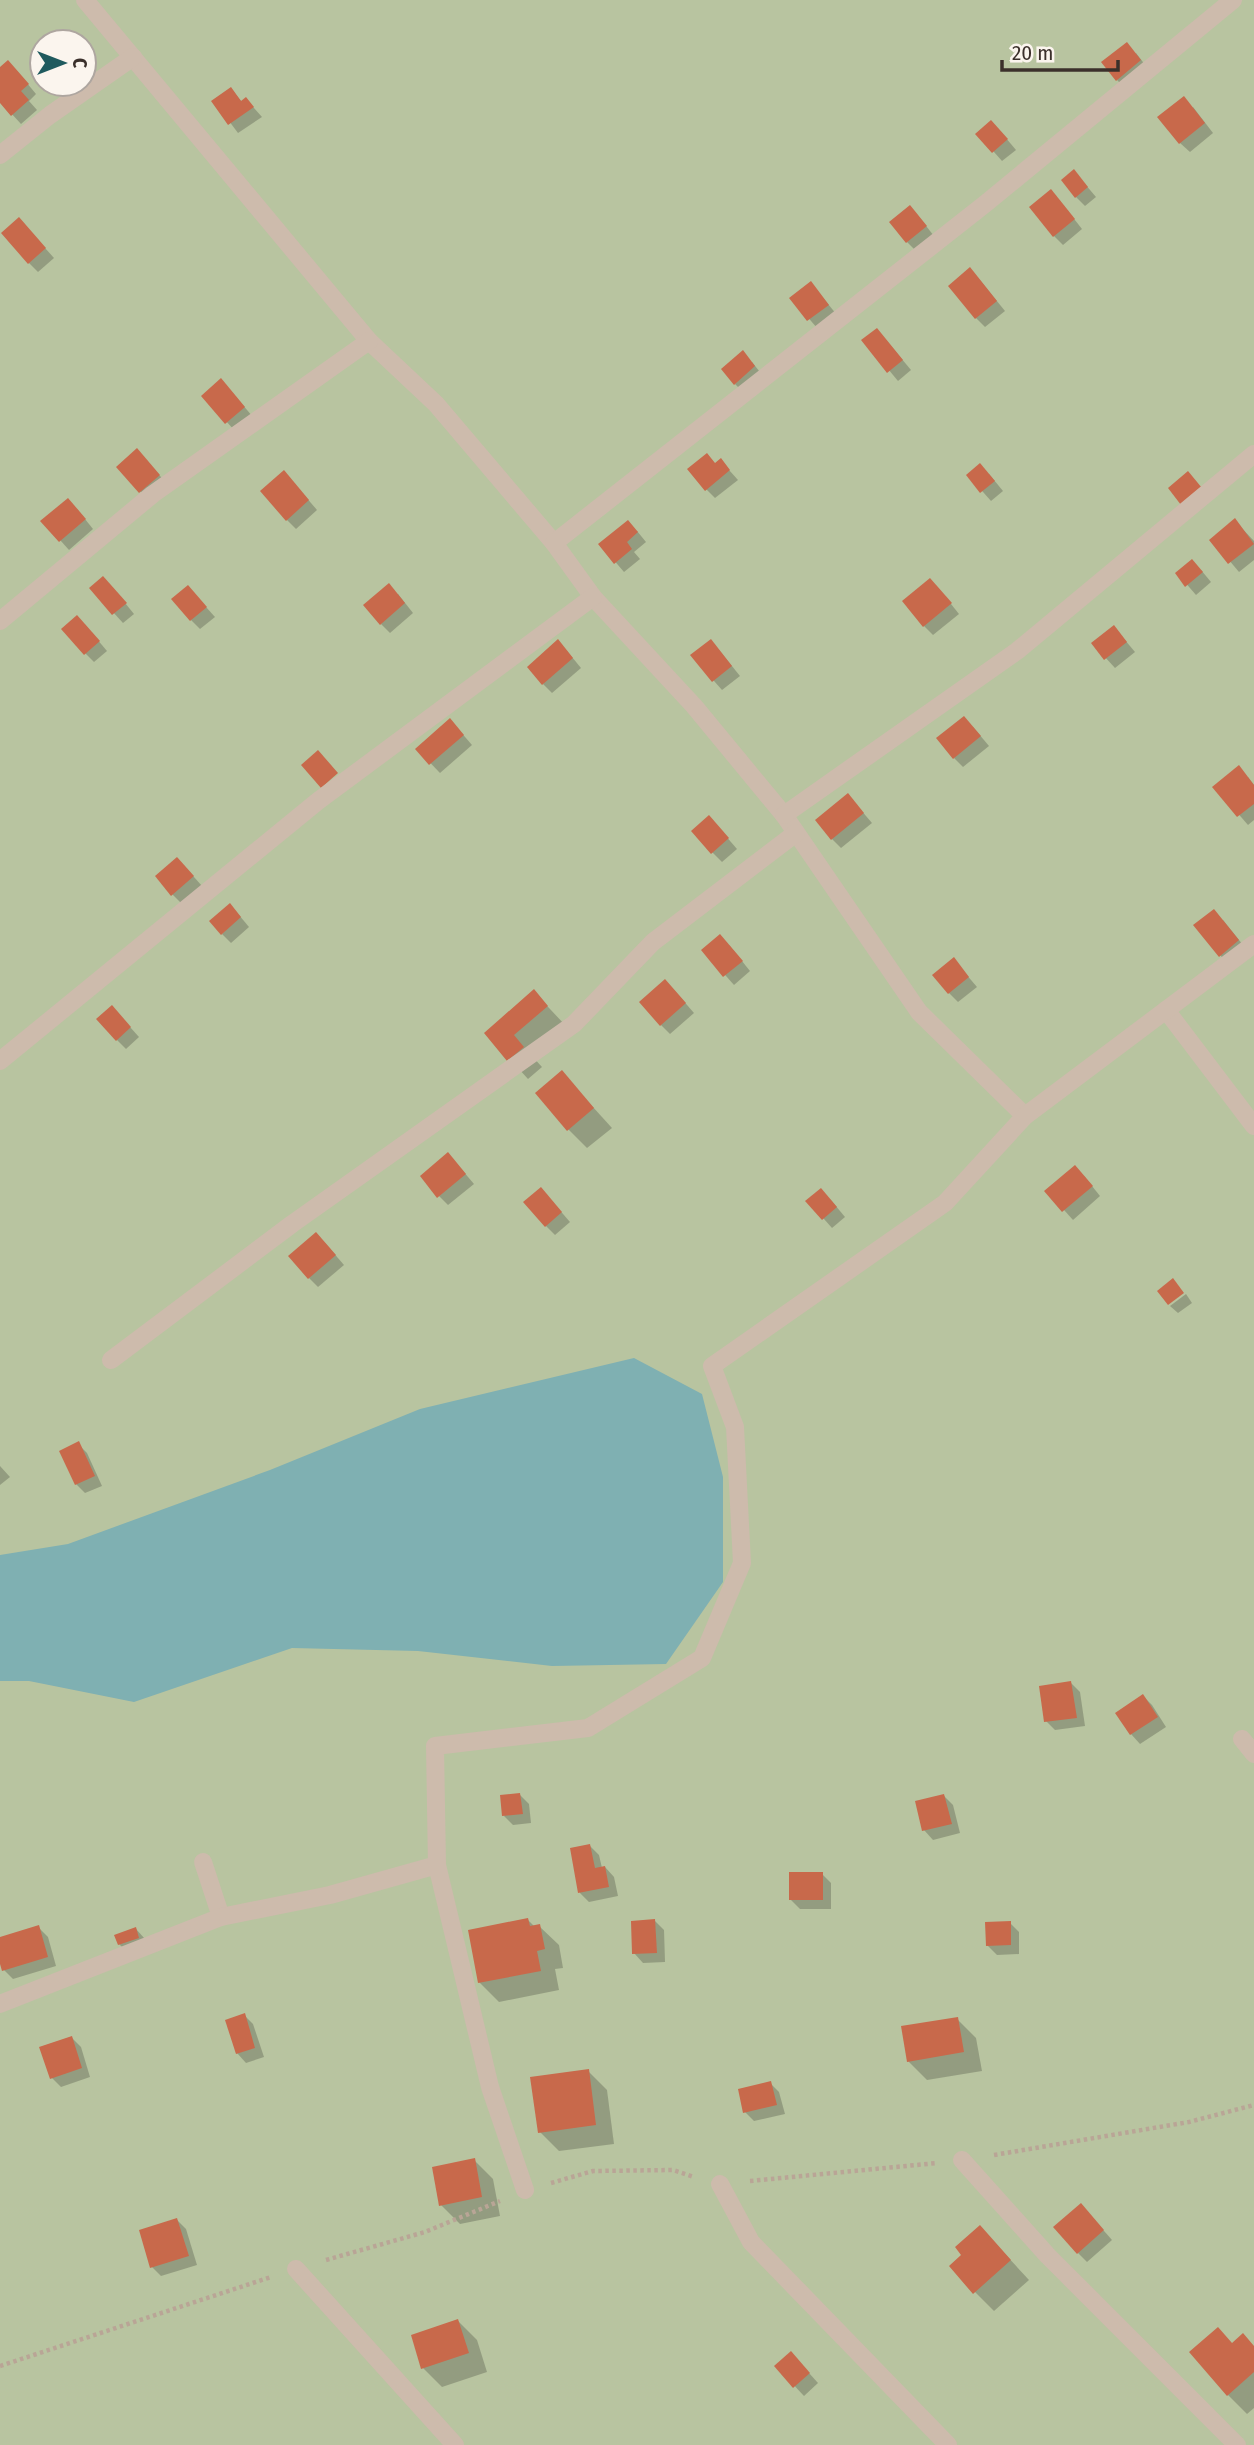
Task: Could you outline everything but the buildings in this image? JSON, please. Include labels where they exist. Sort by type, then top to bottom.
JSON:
[{"type":"lane","points":[[85,0],[369,341],[436,404],[554,543],[593,597],[694,706],[784,815],[919,1012],[1025,1116]]},
{"type":"lane","points":[[554,543],[985,204],[1233,0]]},
{"type":"lane","points":[[0,155],[50,115],[133,57]]},
{"type":"lane","points":[[0,621],[153,494],[369,341]]},
{"type":"lane","points":[[784,815],[1017,651],[1254,454]]},
{"type":"lane","points":[[0,1061],[318,801],[593,597]]},
{"type":"lane","points":[[111,1360],[292,1224],[574,1024],[653,942],[796,833]]},
{"type":"lane","points":[[525,2190],[490,2087],[438,1865],[435,1746],[588,1728],[702,1658],[742,1563],[735,1427],[712,1366],[945,1203],[1025,1116],[1254,944]]},
{"type":"lane","points":[[1166,1010],[1254,1126]]},
{"type":"lane","points":[[1242,1740],[1254,1755]]},
{"type":"lane","points":[[203,1862],[221,1917]]},
{"type":"lane","points":[[0,2004],[221,1917],[330,1895],[438,1865]]},
{"type":"lane","points":[[962,2160],[1048,2256],[1237,2445]]},
{"type":"lane","points":[[720,2184],[751,2242],[948,2445]]},
{"type":"lane","points":[[296,2269],[455,2445]]},
{"type":"path","points":[[0,2366],[296,2269],[425,2232],[525,2190],[593,2171],[673,2170],[720,2184],[962,2160],[1189,2122],[1254,2105]]},
{"type":"green space","points":[[0,0],[1254,0],[1254,2445],[0,2445]]},
{"type":"water","points":[[634,1358],[702,1394],[723,1477],[723,1582],[666,1664],[552,1666],[418,1651],[292,1648],[134,1702],[29,1681],[0,1681],[0,1555],[68,1544],[270,1470],[420,1409]]}]
